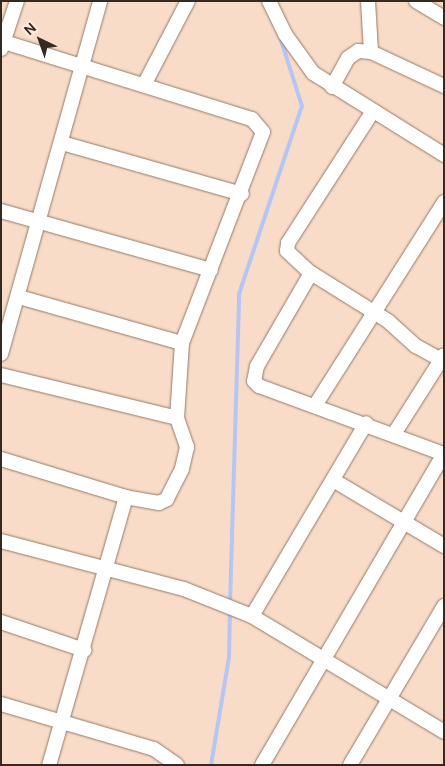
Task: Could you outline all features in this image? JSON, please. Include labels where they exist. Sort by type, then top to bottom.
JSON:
[{"type":"street","points":[[1,459],[126,497],[159,503],[172,491],[182,469],[187,447],[177,418],[182,343],[242,194],[264,132],[259,124],[144,85],[2,44],[17,1]]},
{"type":"street","points":[[1,354],[19,297],[100,1]]},
{"type":"street","points":[[144,85],[188,1]]},
{"type":"street","points":[[269,1],[297,54],[313,73],[332,87],[444,155]]},
{"type":"street","points":[[368,1],[372,52]]},
{"type":"street","points":[[416,1],[444,18]]},
{"type":"street","points":[[332,87],[348,58],[358,51],[372,52],[444,86]]},
{"type":"street","points":[[373,111],[288,243],[287,251],[292,258],[311,273],[374,312],[416,346],[442,358],[394,434]]},
{"type":"street","points":[[62,142],[242,194]]},
{"type":"street","points":[[316,404],[444,202]]},
{"type":"street","points":[[1,211],[211,270]]},
{"type":"street","points":[[262,765],[322,658],[444,454],[316,404],[259,386],[254,381],[257,366],[311,273]]},
{"type":"street","points":[[19,297],[182,343]]},
{"type":"street","points":[[1,375],[177,418]]},
{"type":"street","points":[[252,616],[366,424]]},
{"type":"street","points":[[333,480],[444,546]]},
{"type":"street","points":[[49,765],[84,650],[126,497]]},
{"type":"street","points":[[1,541],[184,589],[252,616],[444,732]]},
{"type":"street","points":[[350,765],[444,606]]},
{"type":"street","points":[[1,622],[84,650]]},
{"type":"street","points":[[1,704],[154,749],[177,765]]},
{"type":"waterway","points":[[230,604],[239,294],[302,106],[280,37]]},
{"type":"waterway","points":[[211,765],[229,657],[230,611]]}]
